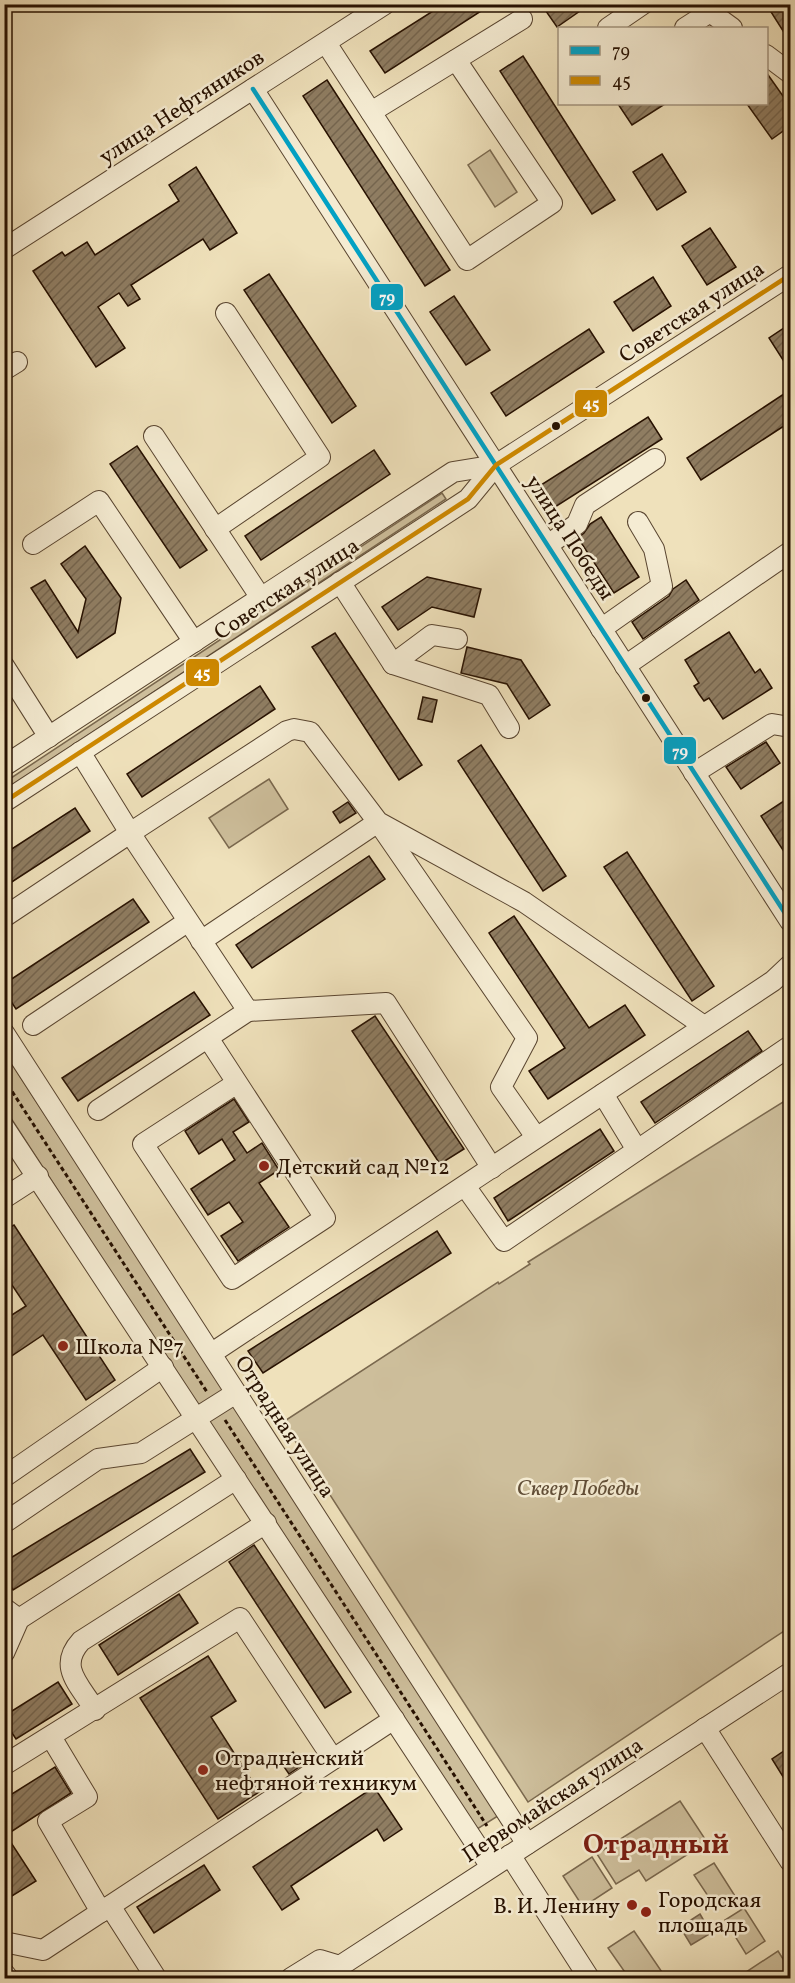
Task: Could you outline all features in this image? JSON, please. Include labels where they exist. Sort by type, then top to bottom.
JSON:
[{"type":"street","name":"улица Нефтяников","points":[[4,249],[385,4]]},
{"type":"street","points":[[609,27],[643,4]]},
{"type":"street","points":[[686,27],[708,8],[731,27]]},
{"type":"street","points":[[370,112],[522,19]]},
{"type":"street","points":[[326,43],[467,260],[552,203],[456,60]]},
{"type":"street","points":[[768,56],[790,73]]},
{"type":"street","name":"улица Победы","points":[[253,89],[790,921]]},
{"type":"street","name":"Советская улица","points":[[4,802],[468,499],[496,465],[790,275]]},
{"type":"street","points":[[215,529],[320,457],[226,314]]},
{"type":"street","points":[[154,436],[261,598]]},
{"type":"street","points":[[548,545],[577,525],[585,504],[655,459]]},
{"type":"street","name":"Советская улица","points":[[4,766],[453,472],[496,465]]},
{"type":"street","points":[[33,544],[99,501],[194,642]]},
{"type":"street","points":[[601,629],[662,586],[654,549],[638,522]]},
{"type":"street","points":[[625,666],[790,552]]},
{"type":"street","points":[[340,582],[393,664],[489,695],[509,728]]},
{"type":"street","points":[[393,664],[432,635],[457,639]]},
{"type":"street","points":[[4,666],[49,737]]},
{"type":"street","points":[[694,773],[772,724],[790,727]]},
{"type":"street","points":[[4,917],[277,738],[294,729],[310,732],[378,822],[527,1038],[501,1087],[536,1137]]},
{"type":"street","points":[[81,752],[187,922],[249,1011]]},
{"type":"street","points":[[201,941],[378,822]]},
{"type":"street","points":[[378,822],[524,902],[704,1026]]},
{"type":"street","points":[[33,1025],[187,922]]},
{"type":"street","points":[[212,1353],[773,981],[790,965]]},
{"type":"street","points":[[98,1110],[249,1011],[386,1003],[492,1168]]},
{"type":"street","name":"Отрадная улица","points":[[4,1033],[527,1844]]},
{"type":"street","points":[[208,1038],[325,1218],[232,1279],[143,1144],[237,1083]]},
{"type":"street","points":[[465,1186],[504,1241],[790,1046]]},
{"type":"street","points":[[603,1094],[637,1150]]},
{"type":"street","points":[[4,1127],[491,1868]]},
{"type":"street","points":[[4,1198],[38,1176]]},
{"type":"street","points":[[4,1477],[163,1367]]},
{"type":"street","points":[[4,1523],[98,1459],[141,1453],[236,1393]]},
{"type":"street","points":[[4,1653],[12,1613],[236,1479]]},
{"type":"street","points":[[95,1710],[70,1668],[70,1658],[75,1647],[89,1635],[266,1523]]},
{"type":"street","points":[[4,1766],[240,1618],[333,1759]]},
{"type":"street","name":"Первомайская улица","points":[[291,1978],[320,1960],[341,1972],[510,1855],[790,1673]]},
{"type":"street","points":[[4,1942],[43,1950],[394,1719]]},
{"type":"street","points":[[705,1728],[790,1861]]},
{"type":"street","points":[[51,1737],[87,1797],[48,1821],[106,1909],[156,1978]]},
{"type":"street","points":[[510,1855],[589,1978]]},
{"type":"street","points":[[4,1973],[8,1978]]},
{"type":"path","points":[[4,1079],[488,1827]]},
{"type":"green space","points":[[490,150],[517,192],[495,207],[468,165]]},
{"type":"green space","points":[[442,493],[446,499],[5,790],[5,782]]},
{"type":"green space","points":[[269,779],[288,809],[229,848],[209,818]]},
{"type":"green space","points":[[4,1052],[501,1814],[474,1831],[5,1109]]},
{"type":"green space","name":"Сквер Победы","points":[[783,1102],[790,1113],[790,1627],[528,1802],[283,1422],[498,1282],[499,1284],[530,1264],[528,1262]]},
{"type":"green space","points":[[680,1801],[707,1842],[646,1881],[639,1870],[616,1884],[597,1854]]},
{"type":"green space","points":[[592,1857],[612,1888],[583,1907],[563,1876]]},
{"type":"green space","points":[[714,1863],[735,1896],[716,1908],[694,1875]]},
{"type":"green space","points":[[744,1908],[765,1941],[746,1954],[725,1920]]},
{"type":"green space","points":[[634,1931],[666,1978],[629,1978],[608,1948]]},
{"type":"green space","points":[[778,1951],[790,1970],[790,1978],[737,1978]]},
{"type":"water","points":[[700,1914],[711,1933],[691,1945],[680,1927]]},
{"type":"building","points":[[444,4],[492,4],[385,73],[370,51]]},
{"type":"building","points":[[541,4],[590,4],[557,27]]},
{"type":"building","points":[[766,4],[790,4],[790,42]]},
{"type":"building","points":[[523,56],[615,200],[592,214],[500,71]]},
{"type":"building","points":[[768,75],[790,106],[790,126],[772,139],[748,105],[768,105]]},
{"type":"building","points":[[327,80],[450,270],[425,286],[303,96]]},
{"type":"building","points":[[619,105],[663,105],[632,125]]},
{"type":"building","points":[[662,154],[686,192],[657,210],[633,172]]},
{"type":"building","points":[[196,167],[237,233],[210,250],[203,239],[131,285],[140,299],[128,306],[119,293],[98,307],[125,348],[96,367],[33,271],[62,252],[65,256],[87,242],[95,255],[179,201],[169,185]]},
{"type":"building","points":[[710,228],[736,267],[707,285],[682,246]]},
{"type":"building","points":[[269,274],[356,406],[332,423],[244,290]]},
{"type":"building","points":[[653,277],[671,306],[633,331],[614,302]]},
{"type":"building","points":[[454,296],[490,350],[466,365],[430,312]]},
{"type":"building","points":[[790,324],[790,371],[769,338]]},
{"type":"building","points":[[589,329],[604,352],[506,416],[491,393]]},
{"type":"building","points":[[790,390],[790,422],[701,480],[687,458]]},
{"type":"building","points":[[648,417],[662,439],[555,507],[541,485]]},
{"type":"building","points":[[137,446],[207,550],[180,568],[110,464]]},
{"type":"building","points":[[374,450],[390,474],[261,560],[245,536]]},
{"type":"building","points":[[601,517],[639,577],[614,593],[578,538],[590,524]]},
{"type":"building","points":[[85,546],[121,598],[115,633],[77,658],[31,588],[45,580],[78,632],[86,599],[61,564]]},
{"type":"building","points":[[427,577],[481,589],[474,617],[432,607],[398,630],[382,607]]},
{"type":"building","points":[[686,580],[699,600],[643,639],[632,622],[669,596],[673,589]]},
{"type":"building","points":[[729,632],[755,673],[760,669],[772,688],[723,719],[709,698],[704,701],[699,694],[694,686],[699,683],[685,660]]},
{"type":"building","points":[[335,633],[422,765],[399,780],[312,647]]},
{"type":"building","points":[[467,647],[521,660],[550,705],[529,719],[507,684],[461,673]]},
{"type":"building","points":[[260,686],[275,709],[142,797],[127,774]]},
{"type":"building","points":[[423,697],[437,700],[432,722],[418,719]]},
{"type":"building","points":[[766,742],[780,763],[741,789],[726,767]]},
{"type":"building","points":[[481,745],[566,876],[543,891],[458,761]]},
{"type":"building","points":[[790,797],[790,861],[761,816]]},
{"type":"building","points":[[348,802],[356,813],[340,823],[333,812]]},
{"type":"building","points":[[75,808],[90,831],[4,887],[4,854]]},
{"type":"building","points":[[627,852],[714,986],[692,1001],[604,867]]},
{"type":"building","points":[[369,856],[385,879],[252,968],[236,945]]},
{"type":"building","points":[[133,899],[149,922],[16,1009],[4,991],[4,984]]},
{"type":"building","points":[[514,916],[589,1028],[625,1005],[645,1035],[548,1099],[529,1071],[565,1048],[489,933]]},
{"type":"building","points":[[194,992],[210,1015],[78,1101],[62,1078]]},
{"type":"building","points":[[375,1016],[464,1149],[440,1164],[352,1031]]},
{"type":"building","points":[[748,1031],[762,1051],[655,1123],[641,1102]]},
{"type":"building","points":[[234,1099],[249,1122],[233,1132],[247,1153],[262,1143],[279,1170],[259,1183],[289,1227],[238,1261],[221,1236],[243,1222],[229,1202],[208,1215],[191,1189],[235,1160],[222,1139],[199,1154],[185,1131]]},
{"type":"building","points":[[600,1129],[614,1151],[508,1221],[494,1198]]},
{"type":"building","points":[[14,1225],[115,1380],[86,1400],[43,1335],[4,1361],[4,1320],[26,1306],[4,1273],[4,1231]]},
{"type":"building","points":[[437,1231],[451,1253],[263,1373],[248,1351]]},
{"type":"building","points":[[190,1449],[205,1472],[13,1590],[4,1576],[4,1562]]},
{"type":"building","points":[[254,1545],[351,1692],[325,1708],[229,1562]]},
{"type":"building","points":[[179,1594],[198,1623],[118,1675],[99,1645]]},
{"type":"building","points":[[208,1656],[236,1701],[211,1717],[259,1792],[218,1819],[140,1698]]},
{"type":"building","points":[[58,1682],[72,1704],[16,1739],[4,1721],[4,1716]]},
{"type":"building","points":[[790,1747],[790,1788],[772,1759]]},
{"type":"building","points":[[293,1752],[302,1765],[289,1774],[280,1761]]},
{"type":"building","points":[[55,1767],[71,1793],[6,1835],[36,1881],[4,1901],[4,1799]]},
{"type":"building","points":[[374,1787],[402,1829],[384,1841],[377,1829],[291,1886],[299,1899],[282,1910],[253,1867]]},
{"type":"building","points":[[204,1865],[220,1890],[154,1933],[137,1907]]},
{"type":"transit line","name":"79","points":[[253,89],[790,921]]},
{"type":"transit line","name":"45","points":[[4,802],[468,499],[496,465],[790,275]]},
{"type":"place","name":"Детский сад №12","points":[[264,1166]]},
{"type":"place","name":"Школа №7","points":[[63,1346]]},
{"type":"place","name":"Отрадненский нефтяной техникум","points":[[203,1770]]},
{"type":"place","name":"В. И. Ленину","points":[[632,1905]]},
{"type":"place","name":"Городская площадь","points":[[646,1912]]},
{"type":"district","name":"Отрадный","points":[[656,1843]]}]
